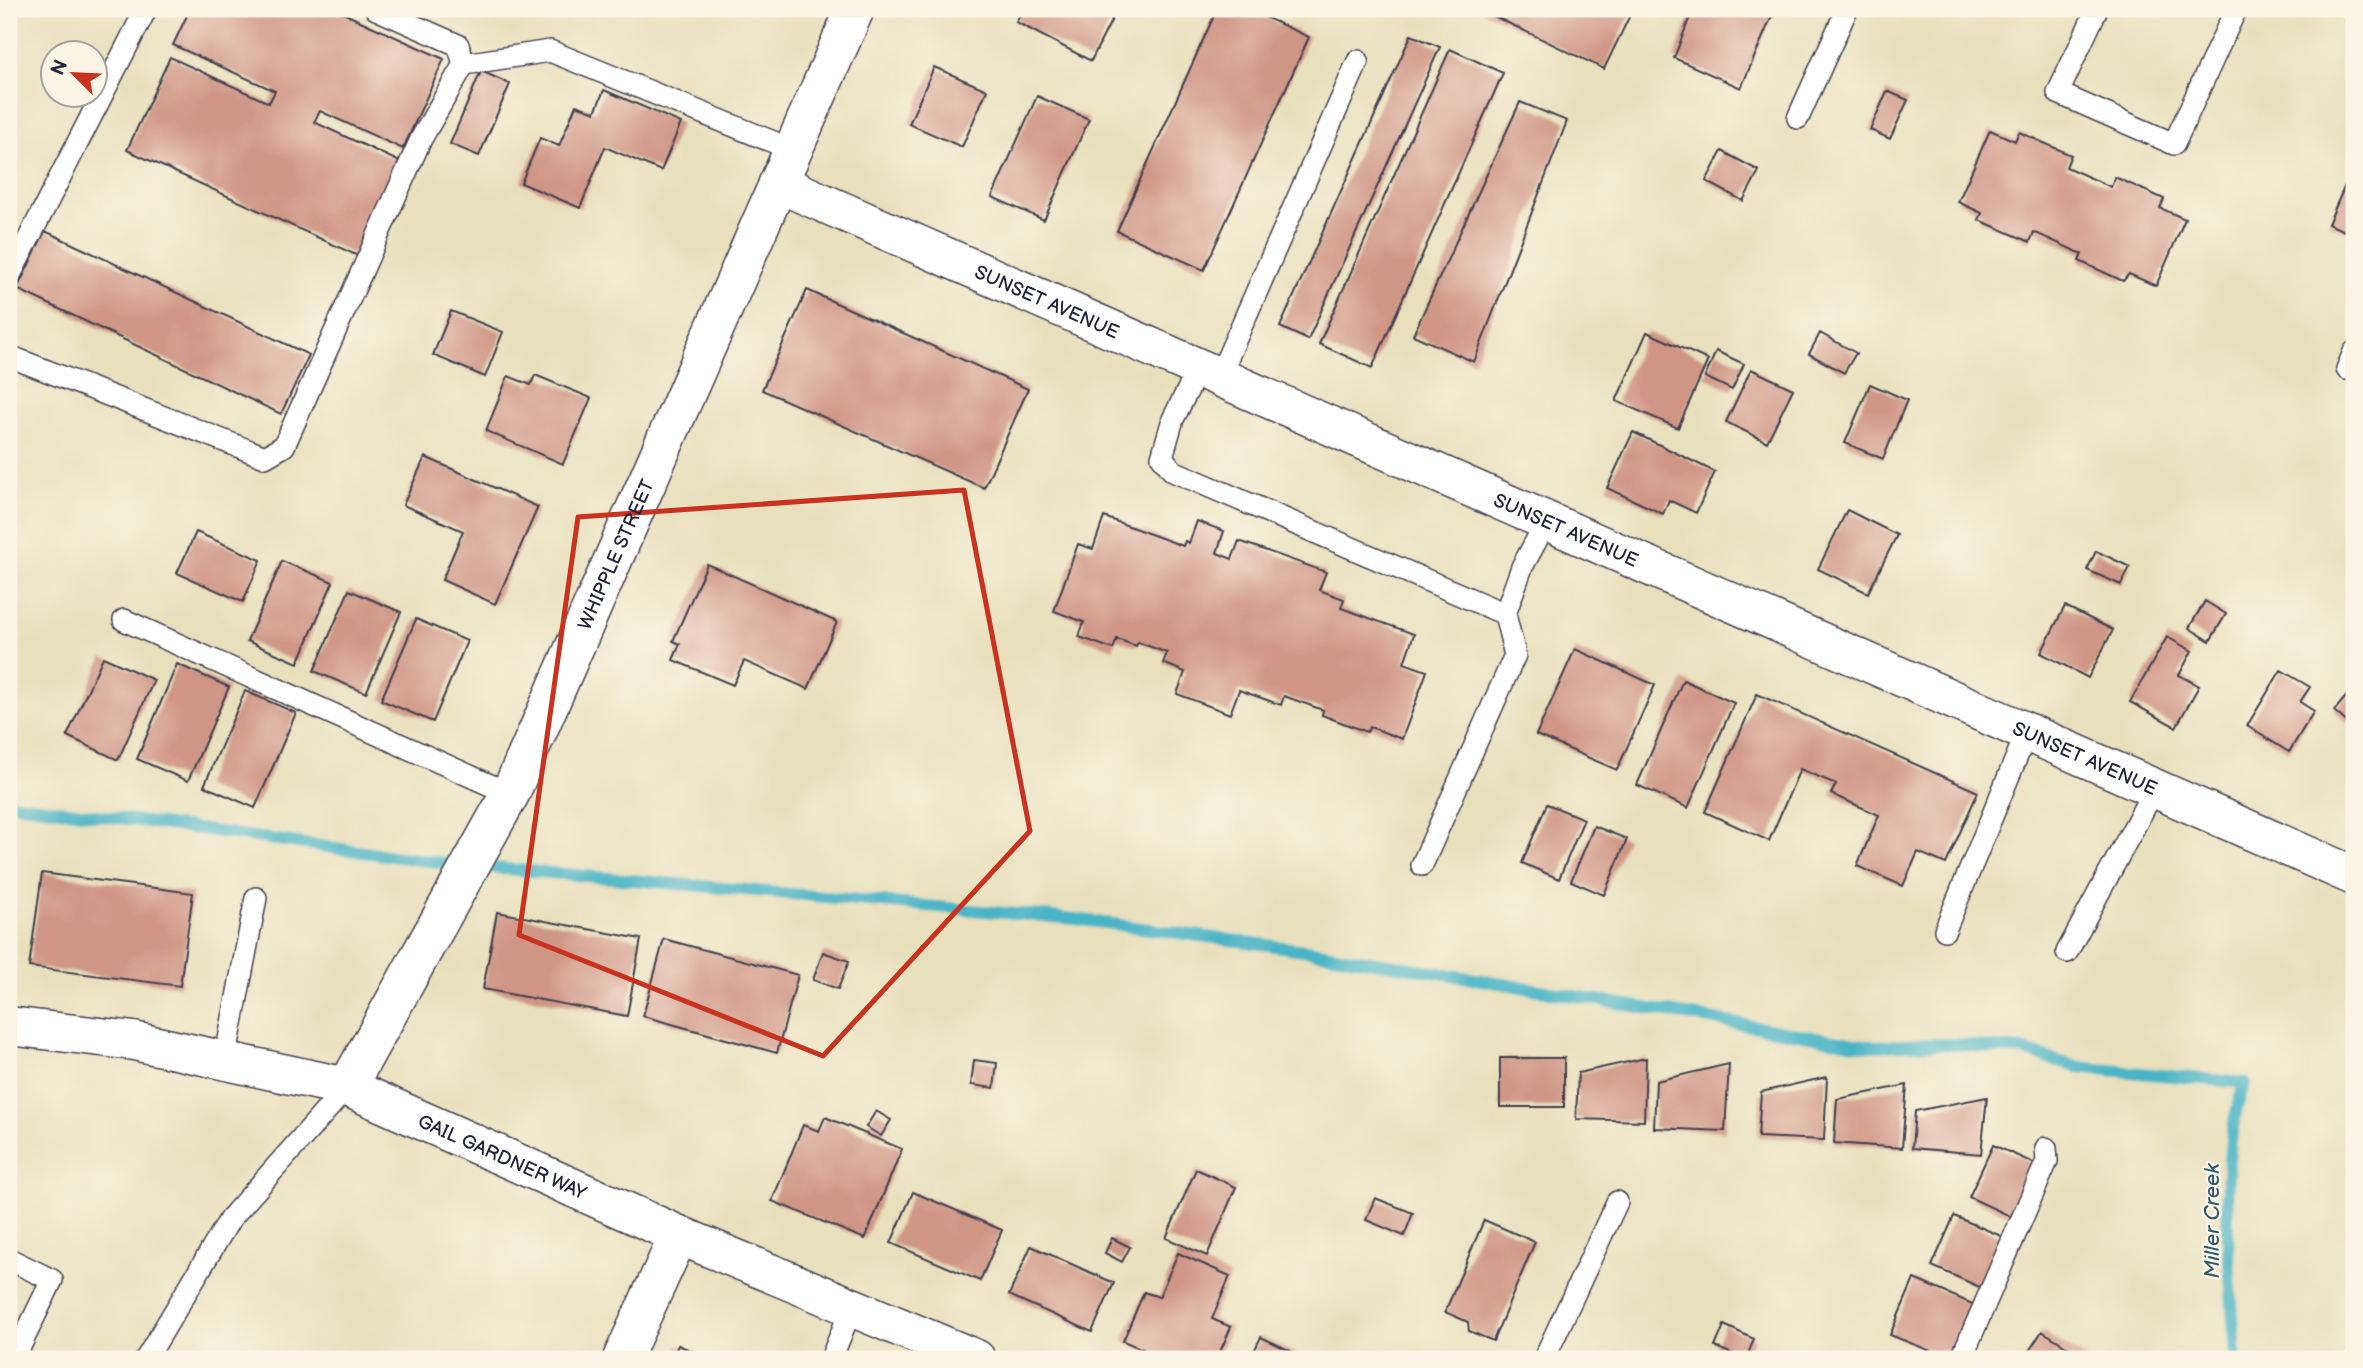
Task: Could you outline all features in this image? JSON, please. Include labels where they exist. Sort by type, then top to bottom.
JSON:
[{"type":"street","name":"WHIPPLE STREET","points":[[347,1087],[510,794],[855,9]]},
{"type":"street","name":"SUNSET AVENUE","points":[[785,167],[1209,373],[2354,876]]},
{"type":"street","name":"GAIL GARDNER WAY","points":[[9,1026],[134,1041],[347,1087],[679,1235],[976,1359]]},
{"type":"street","points":[[622,1359],[679,1235]]},
{"type":"lane","points":[[9,277],[146,9]]},
{"type":"lane","points":[[9,356],[265,457],[284,446],[422,139],[464,64],[458,45],[376,9]]},
{"type":"lane","points":[[1798,118],[1847,9]]},
{"type":"lane","points":[[2097,9],[2058,93],[2174,144],[2236,9]]},
{"type":"lane","points":[[464,64],[551,51],[785,167]]},
{"type":"lane","points":[[1358,61],[1209,373],[1173,419],[1161,457],[1173,471],[1505,614]]},
{"type":"lane","points":[[1422,865],[1515,654],[1505,614],[1522,566],[1547,521]]},
{"type":"lane","points":[[124,620],[510,794]]},
{"type":"lane","points":[[1945,930],[2027,732]]},
{"type":"lane","points":[[2067,952],[2155,788]]},
{"type":"lane","points":[[225,1060],[257,898]]},
{"type":"lane","points":[[146,1359],[230,1219],[347,1087]]},
{"type":"lane","points":[[1961,1359],[2046,1161],[2046,1148]]},
{"type":"lane","points":[[1544,1359],[1617,1202]]},
{"type":"lane","points":[[9,1259],[52,1280],[14,1359]]},
{"type":"lane","points":[[831,1359],[852,1307]]},
{"type":"highlighted area","points":[[964,490],[1030,831],[823,1056],[519,935],[578,517]]},
{"type":"building","points":[[190,9],[334,9],[444,59],[403,149],[320,111],[314,122],[400,162],[358,256],[127,150],[170,57],[269,103],[275,91],[173,45]]},
{"type":"building","points":[[1023,9],[1116,11],[1091,61],[1016,22]]},
{"type":"building","points":[[1217,9],[1247,9],[1309,37],[1204,270],[1117,231]]},
{"type":"building","points":[[1479,9],[1633,9],[1604,69]]},
{"type":"building","points":[[1693,9],[1775,9],[1741,88],[1674,58]]},
{"type":"building","points":[[1411,35],[1440,47],[1308,340],[1280,327]]},
{"type":"building","points":[[1450,49],[1503,73],[1372,368],[1319,344]]},
{"type":"building","points":[[934,67],[987,90],[962,147],[909,124]]},
{"type":"building","points":[[481,71],[510,84],[479,156],[450,144]]},
{"type":"building","points":[[604,90],[681,123],[661,171],[605,147],[580,208],[521,183],[540,138],[559,146],[576,105],[595,112]]},
{"type":"building","points":[[1887,91],[1908,100],[1890,139],[1870,130]]},
{"type":"building","points":[[1037,96],[1089,119],[1044,220],[992,197]]},
{"type":"building","points":[[1520,102],[1567,121],[1474,362],[1413,335]]},
{"type":"building","points":[[1990,130],[2015,141],[2019,132],[2071,155],[2066,167],[2111,187],[2115,177],[2164,199],[2160,208],[2185,219],[2156,286],[2129,274],[2123,281],[2079,261],[2082,254],[2034,232],[2030,242],[1979,220],[1982,213],[1958,202]]},
{"type":"building","points":[[1722,151],[1759,171],[1743,201],[1706,181]]},
{"type":"building","points":[[2354,165],[2354,235],[2328,224]]},
{"type":"building","points":[[45,231],[309,355],[281,414],[17,289]]},
{"type":"building","points":[[807,290],[1028,389],[984,488],[762,390]]},
{"type":"building","points":[[451,311],[503,332],[485,377],[433,355]]},
{"type":"building","points":[[1647,332],[1708,360],[1678,428],[1616,401]]},
{"type":"building","points":[[1820,333],[1856,353],[1844,373],[1809,354]]},
{"type":"building","points":[[1716,351],[1744,364],[1732,390],[1705,377]]},
{"type":"building","points":[[1751,369],[1793,389],[1767,442],[1726,422]]},
{"type":"building","points":[[535,375],[591,398],[563,464],[486,431],[508,376],[531,385]]},
{"type":"building","points":[[1870,384],[1907,400],[1883,459],[1845,443]]},
{"type":"building","points":[[1633,432],[1715,472],[1696,513],[1669,500],[1663,514],[1607,488]]},
{"type":"building","points":[[425,457],[538,507],[495,604],[442,580],[463,531],[403,505]]},
{"type":"building","points":[[1847,510],[1897,535],[1868,593],[1818,569]]},
{"type":"building","points":[[1104,517],[1183,546],[1185,541],[1189,543],[1197,521],[1224,531],[1217,553],[1232,559],[1239,541],[1326,572],[1319,590],[1344,599],[1341,608],[1414,634],[1404,663],[1427,671],[1402,739],[1370,727],[1367,732],[1322,715],[1323,710],[1284,696],[1281,705],[1239,690],[1230,714],[1177,694],[1185,672],[1163,663],[1167,653],[1138,642],[1136,646],[1117,639],[1113,649],[1079,637],[1084,622],[1054,611],[1078,544],[1093,549]]},
{"type":"building","points":[[196,532],[261,560],[243,602],[177,573]]},
{"type":"building","points":[[2096,551],[2130,567],[2121,585],[2087,570]]},
{"type":"building","points":[[282,561],[333,582],[298,663],[247,641]]},
{"type":"building","points":[[707,564],[837,622],[808,689],[744,661],[733,685],[673,660],[680,644],[673,641]]},
{"type":"building","points":[[349,590],[401,612],[366,693],[314,671]]},
{"type":"building","points":[[2205,601],[2226,614],[2210,641],[2189,628]]},
{"type":"building","points":[[2065,606],[2113,630],[2088,678],[2041,653]]},
{"type":"building","points":[[416,619],[467,641],[433,722],[381,700]]},
{"type":"building","points":[[2167,637],[2192,651],[2179,675],[2199,686],[2176,727],[2130,702]]},
{"type":"building","points":[[1575,649],[1655,685],[1617,770],[1536,735]]},
{"type":"building","points":[[103,657],[154,680],[118,760],[67,736]]},
{"type":"building","points":[[177,664],[229,687],[188,781],[137,759]]},
{"type":"building","points":[[2281,670],[2310,687],[2300,702],[2314,711],[2289,752],[2247,726]]},
{"type":"building","points":[[1683,680],[1734,703],[1688,808],[1637,785]]},
{"type":"building","points":[[2354,687],[2354,718],[2349,724],[2334,711]]},
{"type":"building","points":[[245,691],[296,713],[255,808],[204,786]]},
{"type":"building","points":[[1757,694],[1978,792],[1946,864],[1918,852],[1903,886],[1857,866],[1879,815],[1831,794],[1836,784],[1800,769],[1769,841],[1705,812]]},
{"type":"building","points":[[1547,804],[1584,819],[1559,879],[1522,863]]},
{"type":"building","points":[[1594,826],[1627,839],[1604,895],[1571,881]]},
{"type":"building","points":[[42,873],[193,893],[180,986],[29,967]]},
{"type":"building","points":[[497,912],[641,939],[627,1016],[483,989]]},
{"type":"building","points":[[664,939],[798,975],[777,1053],[643,1016]]},
{"type":"building","points":[[823,952],[849,961],[838,989],[813,980]]},
{"type":"building","points":[[1500,1058],[1564,1058],[1564,1107],[1500,1107]]},
{"type":"building","points":[[1646,1058],[1644,1121],[1576,1119],[1578,1073]]},
{"type":"building","points":[[974,1060],[997,1063],[994,1088],[971,1085]]},
{"type":"building","points":[[1729,1064],[1725,1131],[1654,1128],[1656,1081]]},
{"type":"building","points":[[1827,1077],[1824,1140],[1758,1137],[1761,1092]]},
{"type":"building","points":[[1907,1085],[1902,1148],[1834,1143],[1837,1099]]},
{"type":"building","points":[[1987,1097],[1981,1154],[1912,1148],[1915,1111]]},
{"type":"building","points":[[876,1111],[891,1120],[881,1136],[866,1127]]},
{"type":"building","points":[[825,1117],[902,1149],[865,1239],[772,1201],[803,1125],[819,1131]]},
{"type":"building","points":[[2352,1129],[2354,1173],[2348,1173]]},
{"type":"building","points":[[1993,1145],[2038,1165],[2014,1218],[1969,1197]]},
{"type":"building","points":[[1196,1169],[1236,1187],[1207,1256],[1166,1238]]},
{"type":"building","points":[[913,1192],[1002,1230],[980,1281],[891,1243]]},
{"type":"building","points":[[1375,1198],[1413,1213],[1404,1236],[1366,1220]]},
{"type":"building","points":[[1954,1216],[2006,1238],[1984,1289],[1932,1266]]},
{"type":"building","points":[[1484,1220],[1535,1242],[1493,1341],[1469,1331],[1468,1322],[1445,1312]]},
{"type":"building","points":[[1112,1238],[1130,1247],[1122,1262],[1105,1253]]},
{"type":"building","points":[[1031,1246],[1114,1283],[1092,1332],[1009,1295]]},
{"type":"building","points":[[1178,1253],[1230,1276],[1212,1319],[1231,1327],[1217,1359],[1166,1359],[1123,1341],[1144,1292],[1159,1297]]},
{"type":"building","points":[[1914,1279],[1975,1305],[1951,1359],[1890,1335]]},
{"type":"building","points":[[1724,1325],[1754,1339],[1746,1359],[1715,1347]]},
{"type":"building","points":[[2042,1331],[2087,1359],[2024,1359]]},
{"type":"building","points":[[1261,1337],[1307,1359],[1250,1359]]},
{"type":"building","points":[[678,1345],[711,1359],[672,1359]]},
{"type":"waterway","name":"Miller Creek","points":[[9,803],[450,864],[1075,919],[1311,951],[1868,1046],[1950,1044],[2022,1050],[2077,1067],[2245,1083],[2230,1146],[2228,1182],[2227,1219],[2236,1359]]}]
